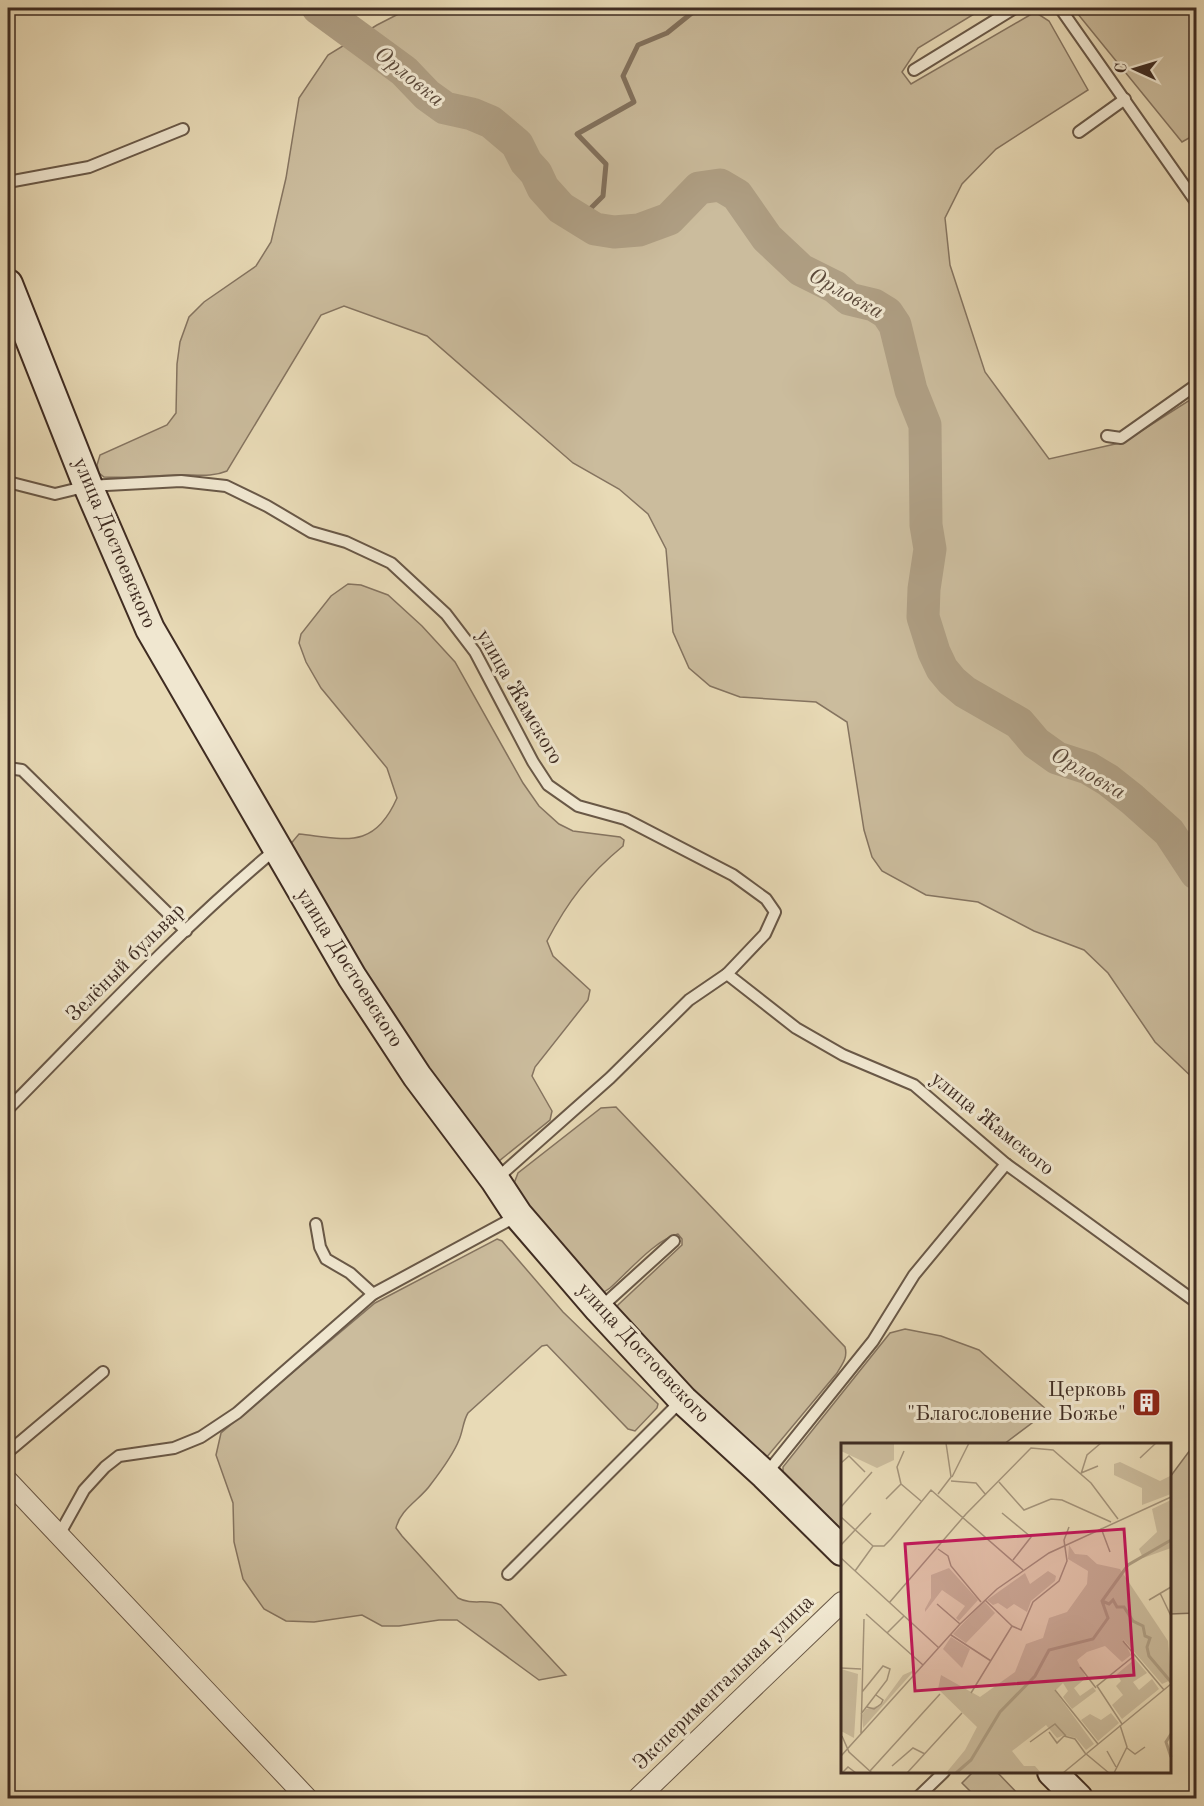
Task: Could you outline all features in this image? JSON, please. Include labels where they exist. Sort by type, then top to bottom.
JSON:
[{"type":"main road","name":"улица Достоевского","points":[[8,284],[88,486],[150,629],[352,977],[404,1056],[518,1215],[599,1309],[683,1400],[841,1549]]},
{"type":"main road","points":[[1053,1773],[1078,1798]]},
{"type":"street","points":[[8,1480],[307,1798]]},
{"type":"street","name":"Экспериментальная улица","points":[[638,1798],[841,1604]]},
{"type":"lane","points":[[914,70],[1015,8]]},
{"type":"lane","points":[[1060,8],[1197,202]]},
{"type":"lane","points":[[1079,132],[1125,99]]},
{"type":"lane","points":[[8,182],[89,167],[183,129]]},
{"type":"lane","points":[[1107,436],[1121,438],[1197,385]]},
{"type":"lane","name":"улица Жамского","points":[[88,486],[181,481],[226,486],[267,506],[310,532],[346,542],[390,563],[446,614],[475,652],[533,762],[548,785],[578,806],[625,819],[733,875],[766,900],[774,912],[765,934],[727,974],[796,1028],[843,1055],[914,1085],[1006,1164],[1197,1302]]},
{"type":"lane","points":[[8,482],[55,494],[88,486]]},
{"type":"lane","points":[[8,768],[22,770],[186,931]]},
{"type":"lane","name":"Зелёный бульвар","points":[[8,1109],[186,931],[276,849]]},
{"type":"lane","points":[[495,1180],[610,1078],[690,1000],[727,974]]},
{"type":"lane","points":[[765,1475],[873,1341],[914,1275],[1006,1164]]},
{"type":"lane","points":[[58,1535],[84,1490],[119,1456],[174,1448],[210,1431],[237,1413],[373,1294],[518,1215]]},
{"type":"lane","points":[[316,1224],[320,1247],[326,1259],[350,1274],[373,1294]]},
{"type":"lane","points":[[599,1309],[675,1241]]},
{"type":"lane","points":[[8,1452],[103,1372]]},
{"type":"lane","points":[[508,1574],[683,1400]]},
{"type":"lane","points":[[917,1798],[944,1773]]},
{"type":"shaded area","points":[[410,8],[984,8],[918,48],[902,72],[911,84],[1035,12],[1049,21],[1088,90],[996,149],[962,184],[945,218],[950,265],[985,372],[1049,459],[1124,442],[1196,396],[1196,1081],[1155,1042],[1108,973],[1084,950],[1034,931],[978,902],[926,895],[882,871],[872,857],[864,830],[847,722],[816,702],[740,697],[710,686],[689,668],[673,632],[666,549],[648,514],[619,489],[573,463],[427,336],[344,306],[321,315],[227,471],[208,475],[122,477],[104,477],[99,473],[97,465],[100,455],[167,425],[176,413],[177,364],[180,342],[189,317],[204,302],[256,266],[271,242],[286,178],[299,98],[328,55]]},
{"type":"shaded area","points":[[1073,8],[1196,8],[1196,134],[1182,142]]},
{"type":"shaded area","points":[[348,584],[361,585],[388,595],[422,626],[455,662],[523,783],[539,806],[559,824],[573,831],[620,837],[624,840],[623,846],[599,867],[580,889],[547,941],[553,956],[590,990],[588,1000],[535,1067],[532,1076],[552,1111],[550,1120],[499,1161],[484,1153],[351,954],[288,847],[299,834],[345,839],[368,834],[388,815],[397,798],[387,768],[321,688],[306,662],[299,643],[301,634],[331,596]]},
{"type":"shaded area","points":[[616,1107],[845,1347],[845,1358],[837,1373],[766,1458],[758,1458],[616,1311],[618,1305],[682,1245],[682,1239],[678,1234],[651,1249],[604,1292],[599,1290],[519,1200],[513,1186],[518,1173],[601,1108]]},
{"type":"shaded area","points":[[497,1239],[502,1241],[563,1312],[658,1404],[657,1408],[635,1431],[628,1429],[547,1345],[542,1346],[468,1413],[454,1451],[427,1489],[398,1521],[396,1528],[402,1536],[458,1598],[501,1605],[566,1675],[539,1680],[457,1620],[439,1620],[399,1626],[382,1626],[362,1615],[314,1622],[286,1621],[264,1609],[243,1579],[234,1542],[233,1503],[216,1455],[221,1433],[375,1303]]},
{"type":"shaded area","points":[[905,1329],[941,1336],[979,1350],[1048,1411],[1005,1443],[841,1443],[841,1538],[783,1479],[783,1467],[890,1333]]},
{"type":"shaded area","points":[[1196,1442],[1196,1613],[1171,1614],[1171,1476]]},
{"type":"shaded area","points":[[972,1773],[998,1773],[1019,1795],[1015,1798],[977,1798],[962,1783]]},
{"type":"waterway","name":"Орловка","points":[[318,8],[404,71],[427,95],[445,108],[472,114],[491,122],[517,144],[543,188],[561,208],[595,229],[614,232],[639,230],[669,219],[699,188],[720,185],[737,195],[767,238],[801,270],[835,287],[849,299],[874,305],[887,313],[895,325],[911,390],[925,425],[926,525],[930,549],[924,589],[923,617],[942,669],[965,692],[1019,723],[1036,743],[1057,758],[1088,768],[1132,799],[1169,832],[1196,873]]},
{"type":"waterway","points":[[579,220],[603,196],[606,164],[577,134],[634,102],[623,76],[638,45],[667,33],[698,8],[718,12],[723,8]]},
{"type":"place","name":"Церковь \"Благословение Божье\"","points":[[1147,1402]]}]
